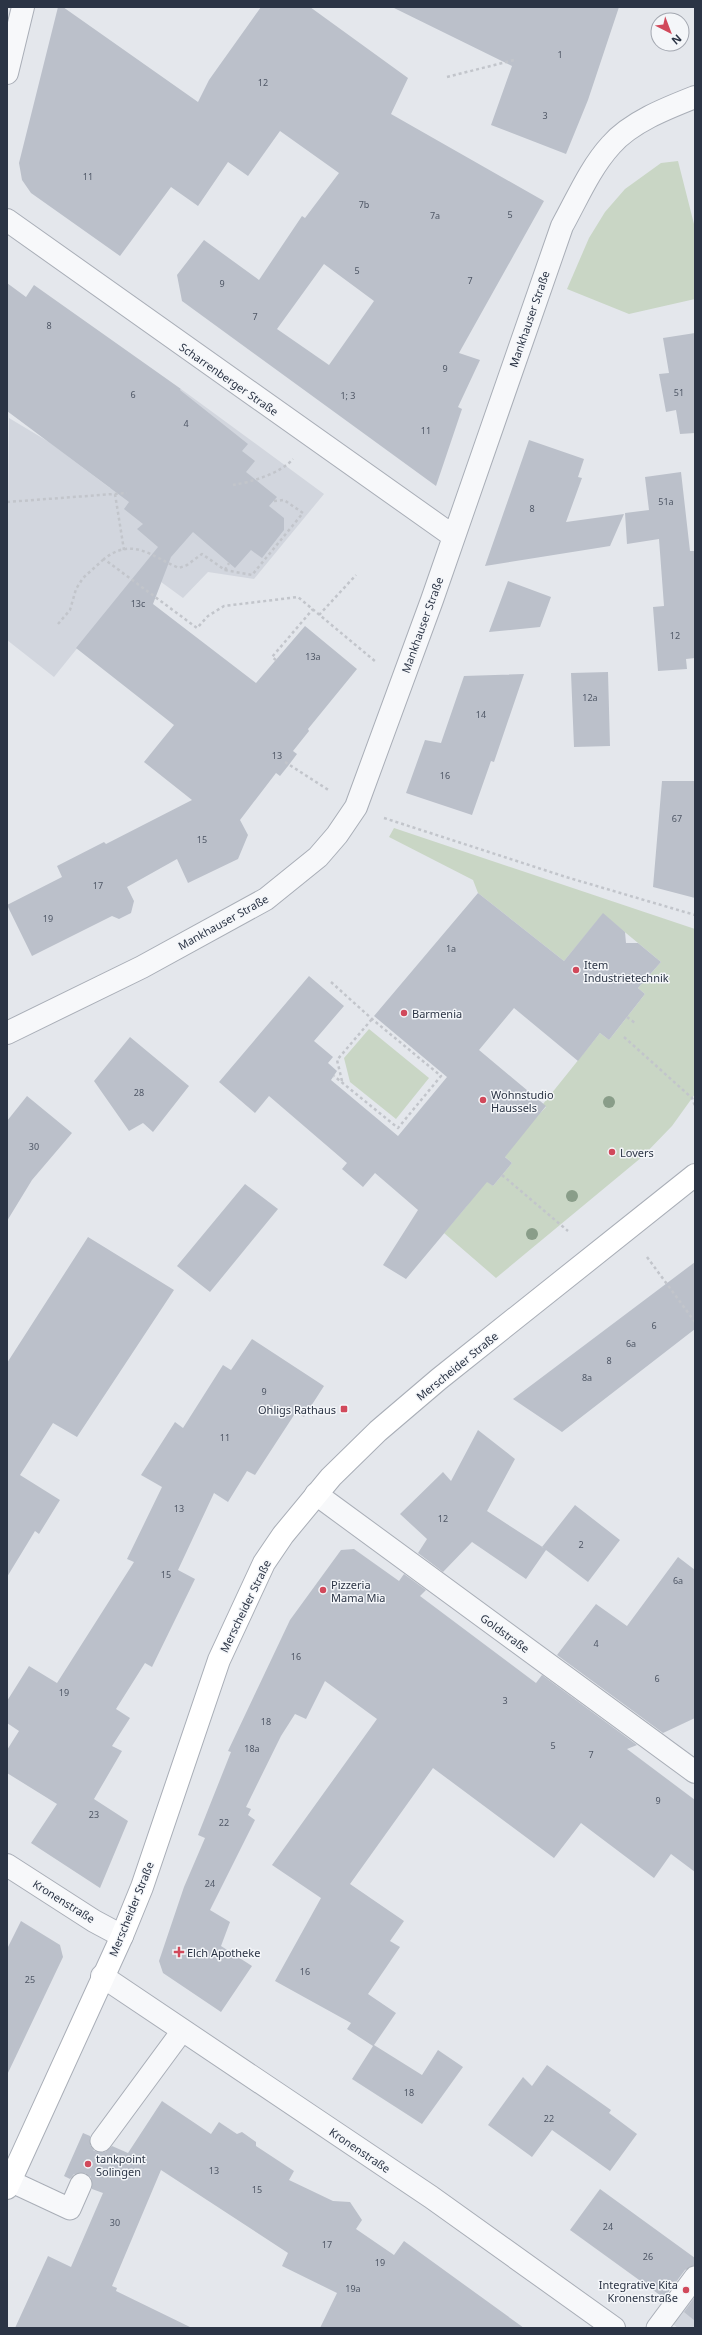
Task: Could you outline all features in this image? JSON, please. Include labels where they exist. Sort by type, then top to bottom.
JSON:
[{"type":"main road","name":"Merscheider Straße","points":[[8,2185],[102,1976],[122,1936],[142,1887],[219,1660],[264,1563],[283,1535],[316,1494],[362,1446],[412,1402],[695,1175]]},
{"type":"street","points":[[7,73],[23,7]]},
{"type":"street","name":"Mankhauser Straße","points":[[7,1033],[142,967],[266,900],[318,857],[337,835],[356,807],[562,226],[589,176],[611,145],[624,133],[638,124],[695,97]]},
{"type":"street","name":"Scharrenberger Straße","points":[[7,220],[453,536]]},
{"type":"street","name":"Goldstraße","points":[[316,1494],[695,1772]]},
{"type":"street","name":"Kronenstraße","points":[[7,1865],[94,1921],[122,1936]]},
{"type":"street","name":"Kronenstraße","points":[[102,1976],[431,2197],[614,2328]]},
{"type":"lane","points":[[101,2141],[182,2031]]},
{"type":"lane","points":[[8,2185],[70,2209],[82,2184]]},
{"type":"lane","points":[[657,2328],[695,2277]]},
{"type":"path","points":[[447,77],[514,60]]},
{"type":"path","points":[[233,485],[243,484],[287,466],[310,436]]},
{"type":"path","points":[[7,502],[127,493]]},
{"type":"path","points":[[114,494],[124,550]]},
{"type":"path","points":[[58,624],[70,610],[76,589],[83,578],[111,553],[124,550],[146,551],[179,568],[187,565],[202,554],[224,570],[252,575],[302,513],[284,500],[274,501]]},
{"type":"path","points":[[104,559],[197,628],[208,616],[224,606],[298,597],[401,682]]},
{"type":"path","points":[[224,570],[230,563]]},
{"type":"path","points":[[319,614],[356,575]]},
{"type":"path","points":[[276,660],[272,657],[313,610]]},
{"type":"path","points":[[285,762],[326,790]]},
{"type":"path","points":[[356,807],[388,820],[566,877],[695,915]]},
{"type":"path","points":[[331,982],[372,1019],[441,1076],[398,1128],[334,1076]]},
{"type":"path","points":[[627,1017],[635,1023]]},
{"type":"path","points":[[342,1082],[337,1060],[372,1019]]},
{"type":"path","points":[[624,1037],[692,1098],[695,1106]]},
{"type":"path","points":[[502,1175],[568,1231]]},
{"type":"path","points":[[648,1257],[695,1322]]},
{"type":"shaded area","points":[[181,389],[324,494],[254,579],[208,572],[183,598],[142,568],[54,677],[7,640],[9,418],[49,442],[110,488]]},
{"type":"shaded area","name":"Integrative Kita Kronenstraße","points":[[695,2267],[695,2328],[678,2328],[659,2314]]},
{"type":"green space","points":[[678,161],[695,228],[695,299],[629,314],[567,289],[589,238],[605,212],[625,189],[661,163]]},
{"type":"green space","points":[[394,828],[695,929],[695,1094],[672,1126],[642,1157],[496,1278],[444,1233],[466,1207],[484,1179],[493,1186],[512,1163],[502,1154],[546,1107],[543,1104],[600,1033],[609,1040],[645,994],[638,988],[661,962],[603,914],[564,961],[478,893],[473,880],[389,837]]},
{"type":"green space","points":[[369,1029],[429,1078],[396,1119],[350,1082],[344,1058]]},
{"type":"building","points":[[58,7],[63,7],[198,102],[209,80],[261,7],[310,7],[408,78],[391,114],[544,201],[459,353],[480,360],[458,407],[462,409],[436,486],[182,301],[177,275],[204,240],[259,280],[302,216],[305,218],[339,173],[280,131],[248,176],[228,162],[198,206],[171,187],[120,256],[31,193],[22,180],[19,163]],"holes":[[[324,264],[374,301],[329,365],[277,329]]]},
{"type":"building","points":[[392,7],[619,7],[588,100],[566,154],[491,125],[512,66]]},
{"type":"building","points":[[7,283],[26,297],[34,285],[181,389],[180,390],[248,444],[242,451],[255,461],[246,472],[277,497],[269,506],[284,518],[284,530],[262,558],[251,550],[235,568],[193,532],[171,557],[153,604],[256,683],[305,626],[357,669],[308,729],[309,731],[293,751],[297,754],[288,766],[280,776],[276,773],[240,820],[248,835],[238,859],[188,883],[177,859],[127,887],[134,901],[131,913],[119,919],[112,916],[32,956],[7,905],[62,877],[57,866],[104,842],[106,844],[192,800],[144,762],[174,725],[76,648],[158,547],[137,529],[143,524],[124,509],[129,502],[7,411]]},
{"type":"building","points":[[695,333],[695,433],[680,434],[676,410],[666,412],[659,374],[669,373],[663,338]]},
{"type":"building","points":[[529,440],[584,459],[578,477],[582,478],[566,522],[624,514],[610,546],[485,566]]},
{"type":"building","points":[[681,472],[690,551],[695,551],[695,658],[686,659],[687,669],[658,671],[653,607],[664,606],[659,539],[627,544],[625,513],[649,510],[645,477]]},
{"type":"building","points":[[508,581],[551,597],[540,627],[489,632]]},
{"type":"building","points":[[608,672],[610,746],[574,747],[571,673]]},
{"type":"building","points":[[524,674],[494,762],[491,761],[472,815],[406,793],[425,740],[441,743],[464,676]]},
{"type":"building","points":[[662,781],[695,781],[695,898],[653,887]]},
{"type":"building","name":"Wohnstudio Haussels","points":[[478,893],[564,961],[603,913],[625,932],[626,943],[638,943],[661,962],[638,988],[645,994],[609,1040],[600,1033],[578,1061],[514,1008],[479,1050],[546,1106],[505,1157],[512,1163],[493,1186],[487,1182],[406,1279],[383,1265],[418,1210],[375,1173],[363,1187],[342,1169],[347,1163],[269,1096],[255,1113],[219,1082],[309,976],[344,1006],[314,1041],[333,1057],[328,1063],[337,1071],[331,1080],[398,1136],[447,1077],[374,1016]]},
{"type":"building","points":[[130,1037],[189,1086],[153,1132],[143,1123],[129,1131],[94,1081]]},
{"type":"building","points":[[27,1096],[72,1133],[32,1180],[7,1221],[7,1121]]},
{"type":"building","points":[[245,1184],[278,1209],[210,1292],[177,1266]]},
{"type":"building","points":[[88,1237],[174,1290],[77,1437],[53,1423],[20,1475],[60,1500],[39,1534],[35,1531],[7,1577],[7,1363]]},
{"type":"building","points":[[695,1262],[695,1329],[562,1432],[513,1399]]},
{"type":"building","points":[[252,1339],[324,1386],[304,1417],[296,1412],[255,1475],[247,1471],[228,1502],[214,1493],[178,1570],[195,1579],[152,1667],[145,1663],[116,1709],[130,1718],[112,1746],[122,1751],[94,1799],[128,1821],[100,1888],[31,1843],[57,1804],[7,1773],[7,1750],[19,1731],[7,1723],[7,1701],[29,1666],[57,1683],[134,1562],[127,1559],[162,1487],[141,1475],[175,1422],[183,1428],[223,1365],[231,1370]]},
{"type":"building","points":[[478,1430],[515,1459],[487,1511],[542,1547],[575,1505],[620,1540],[588,1582],[546,1550],[526,1579],[472,1542],[443,1572],[418,1553],[427,1539],[400,1514],[443,1472],[451,1481]]},
{"type":"building","points":[[354,1549],[399,1581],[404,1574],[426,1590],[420,1596],[536,1683],[542,1675],[637,1745],[627,1749],[695,1800],[695,1872],[671,1854],[654,1878],[581,1823],[554,1858],[433,1768],[350,1884],[404,1921],[390,1941],[400,1947],[368,1994],[396,2013],[374,2045],[422,2075],[438,2050],[463,2067],[422,2124],[352,2079],[373,2046],[347,2029],[351,2023],[275,1981],[321,1898],[272,1865],[377,1719],[325,1681],[306,1719],[295,1714],[281,1736],[246,1807],[251,1809],[248,1815],[255,1820],[210,1910],[230,1922],[221,1946],[252,1966],[221,2012],[163,1973],[159,1961],[184,1887],[205,1838],[198,1835],[231,1752],[228,1751],[290,1620],[341,1550]]},
{"type":"building","points":[[678,1557],[695,1570],[695,1718],[663,1733],[557,1655],[596,1604],[627,1626]]},
{"type":"building","points":[[21,1921],[60,1945],[63,1957],[7,2075],[7,1949]]},
{"type":"building","points":[[547,2065],[611,2110],[609,2113],[637,2134],[610,2171],[552,2130],[532,2157],[488,2125],[523,2077],[532,2086]]},
{"type":"building","points":[[162,2101],[211,2134],[219,2122],[237,2134],[242,2132],[256,2142],[256,2146],[294,2171],[289,2180],[333,2201],[350,2202],[362,2220],[356,2229],[394,2255],[404,2241],[524,2328],[320,2328],[337,2293],[282,2266],[288,2253],[161,2170],[112,2286],[117,2288],[116,2291],[192,2328],[15,2328],[48,2256],[71,2267],[103,2193],[92,2189],[91,2177],[85,2173],[74,2174],[70,2179],[64,2176],[83,2133],[90,2136],[90,2145],[94,2151],[105,2152],[112,2146],[128,2153]]},
{"type":"building","points":[[600,2189],[695,2258],[695,2265],[685,2270],[664,2298],[570,2230]]},
{"type":"building","points":[[695,2297],[695,2321],[684,2312]]},
{"type":"place","name":"Item Industrietechnik","points":[[576,970]]},
{"type":"place","name":"Barmenia","points":[[404,1013]]},
{"type":"place","name":"Wohnstudio Haussels","points":[[483,1100]]},
{"type":"place","name":"Lovers","points":[[612,1152]]},
{"type":"place","name":"Ohligs Rathaus","points":[[344,1409]]},
{"type":"place","name":"Pizzeria Mama Mia","points":[[323,1590]]},
{"type":"place","name":"Elch Apotheke","points":[[179,1952]]},
{"type":"place","name":"tankpoint Solingen","points":[[88,2164]]},
{"type":"place","name":"Integrative Kita Kronenstraße","points":[[686,2290]]}]
